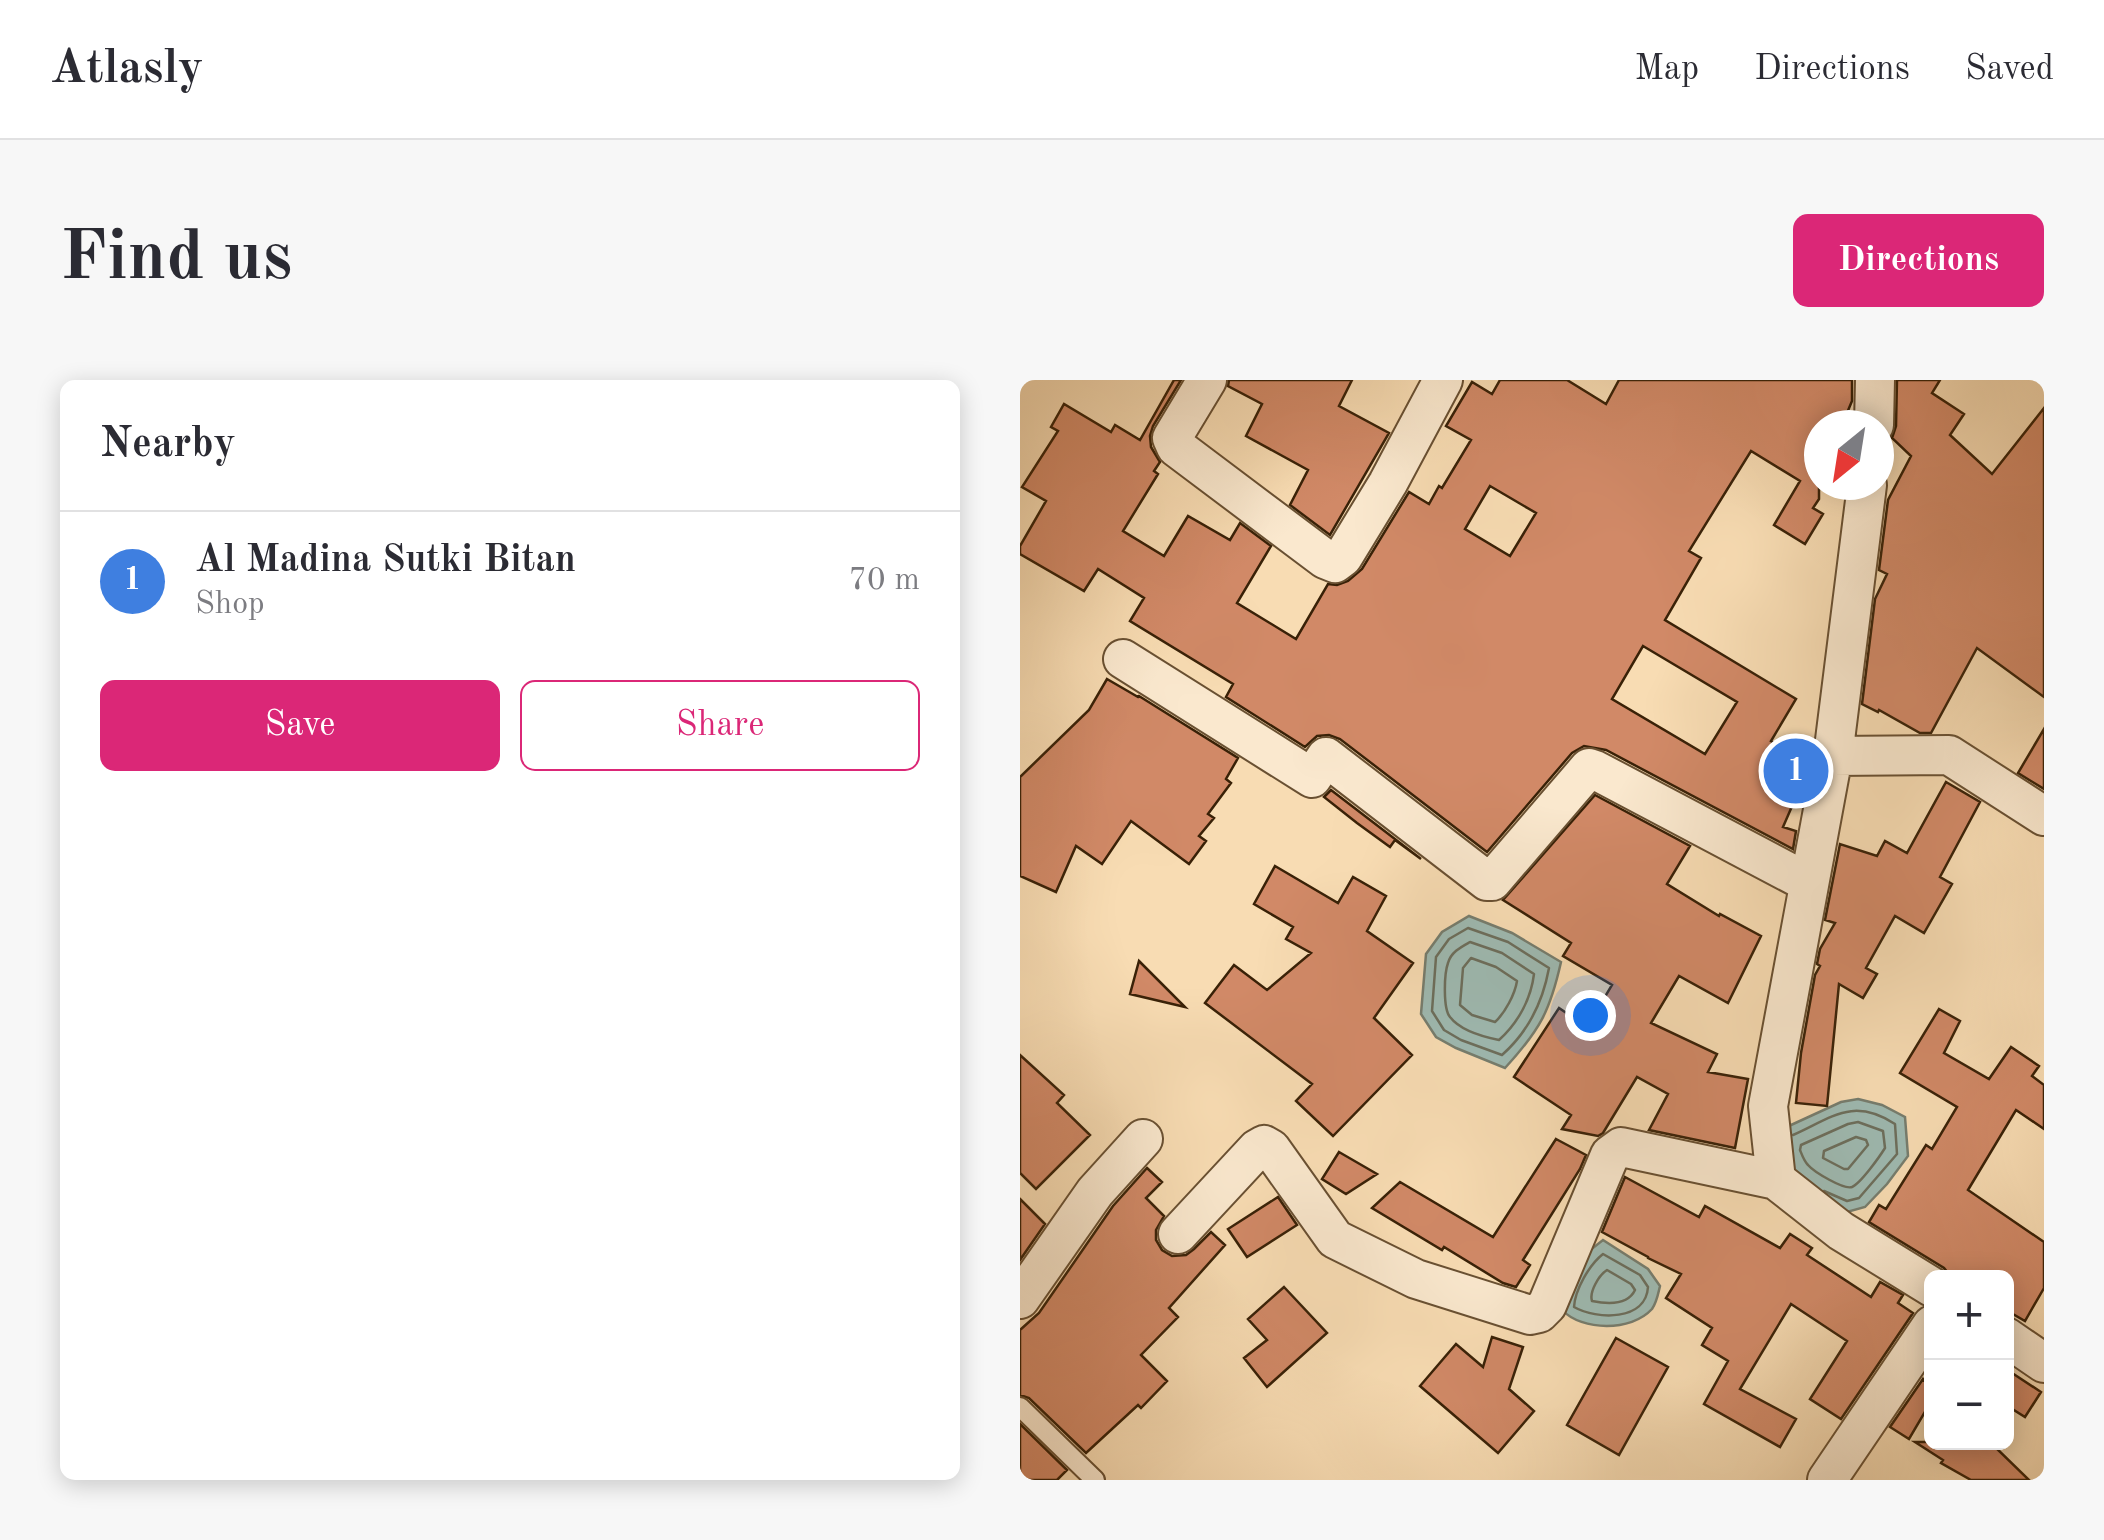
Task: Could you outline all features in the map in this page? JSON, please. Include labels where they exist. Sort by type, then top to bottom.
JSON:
[{"type":"street","points":[[1206,380],[1172,438],[1176,446],[1335,563],[1344,556],[1379,498],[1444,380]]},
{"type":"street","points":[[1874,410],[1875,380]]},
{"type":"street","points":[[1776,1180],[1768,1106],[1833,756],[1865,500]]},
{"type":"street","points":[[1123,660],[1312,778],[1326,757],[1489,881],[1589,768],[1809,883]]},
{"type":"street","points":[[1833,756],[1950,755],[2044,816]]},
{"type":"street","points":[[1020,1300],[1095,1192],[1143,1139]]},
{"type":"street","points":[[1178,1234],[1257,1148],[1264,1146],[1271,1148],[1336,1239],[1416,1279],[1530,1315],[1539,1313],[1546,1305],[1610,1155],[1621,1147],[1776,1180],[1840,1231],[1924,1281]]},
{"type":"street","points":[[1827,1480],[1924,1337]]},
{"type":"street","points":[[2014,1342],[2044,1363]]},
{"type":"lane","points":[[1020,1407],[1095,1480]]},
{"type":"water","points":[[1469,916],[1512,933],[1561,962],[1542,1019],[1505,1068],[1436,1037],[1421,1014],[1426,954],[1442,932]]},
{"type":"water","points":[[1858,1099],[1905,1117],[1908,1156],[1865,1207],[1847,1212],[1807,1194],[1787,1177],[1778,1131],[1841,1102]]},
{"type":"water","points":[[1603,1240],[1648,1269],[1660,1286],[1652,1309],[1632,1322],[1594,1325],[1562,1310],[1589,1251]]},
{"type":"building","points":[[1174,380],[1181,380],[1150,436],[1151,447],[1160,462],[1154,471],[1158,474],[1123,531],[1164,556],[1188,516],[1230,540],[1240,523],[1271,546],[1237,603],[1296,639],[1328,584],[1348,581],[1362,569],[1409,492],[1429,504],[1439,486],[1442,488],[1471,440],[1446,426],[1472,382],[1492,394],[1500,380],[1567,380],[1606,404],[1619,380],[1852,380],[1848,410],[1804,410],[1804,500],[1818,500],[1813,508],[1823,514],[1805,544],[1774,525],[1800,481],[1751,451],[1689,551],[1701,558],[1665,620],[1796,699],[1771,741],[1804,760],[1781,799],[1793,804],[1783,827],[1796,831],[1793,849],[1606,750],[1584,746],[1572,753],[1487,852],[1340,739],[1317,736],[1305,747],[1226,697],[1233,684],[1130,621],[1144,598],[1098,569],[1084,591],[1020,554],[1020,546],[1046,501],[1022,487],[1058,431],[1051,427],[1064,404],[1111,432],[1115,425],[1140,440]],"holes":[[[1490,486],[1536,513],[1510,556],[1465,529]],[[1643,646],[1737,702],[1705,754],[1612,699]]]},
{"type":"building","points":[[1229,380],[1352,380],[1339,406],[1389,433],[1330,535],[1290,505],[1308,470],[1246,436],[1262,404],[1228,386]]},
{"type":"building","points":[[1897,380],[1940,380],[1932,393],[1964,414],[1950,435],[1992,474],[2044,408],[2044,697],[1977,648],[1931,733],[1920,733],[1862,704],[1875,599],[1887,574],[1879,570],[1888,500],[1894,500],[1894,489],[1911,456],[1894,440]]},
{"type":"building","points":[[1107,679],[1238,758],[1226,779],[1231,783],[1208,814],[1214,818],[1199,836],[1206,841],[1189,864],[1131,821],[1102,864],[1076,846],[1056,892],[1020,876],[1020,777],[1089,710]]},
{"type":"building","points":[[2044,729],[2044,789],[2018,773]]},
{"type":"building","points":[[1946,782],[1980,802],[1940,877],[1952,884],[1924,933],[1895,916],[1866,968],[1877,974],[1863,998],[1839,984],[1827,1106],[1796,1103],[1820,949],[1835,923],[1825,920],[1840,844],[1877,856],[1885,841],[1907,853]]},
{"type":"building","points":[[1331,790],[1421,859],[1395,840],[1390,847],[1357,823],[1324,797]]},
{"type":"building","points":[[1595,795],[1690,846],[1667,884],[1761,936],[1728,1003],[1679,976],[1651,1023],[1717,1054],[1708,1072],[1748,1079],[1735,1148],[1649,1130],[1668,1094],[1637,1077],[1598,1136],[1562,1129],[1571,1115],[1514,1077],[1559,1008],[1587,1027],[1612,985],[1563,956],[1571,943],[1503,900]]},
{"type":"building","points":[[1275,866],[1338,903],[1353,877],[1386,896],[1367,931],[1413,963],[1374,1018],[1412,1055],[1333,1136],[1296,1101],[1312,1084],[1205,1003],[1234,965],[1267,990],[1311,953],[1286,939],[1293,927],[1254,904]]},
{"type":"building","points":[[1139,961],[1185,1007],[1130,994]]},
{"type":"building","points":[[1939,1009],[1960,1021],[1944,1053],[1989,1079],[2011,1047],[2039,1066],[2032,1076],[2044,1085],[2044,1129],[2016,1110],[1968,1190],[2044,1242],[2044,1288],[2025,1321],[2014,1315],[2014,1270],[1946,1270],[1869,1222],[1879,1205],[1886,1209],[1926,1145],[1932,1149],[1957,1107],[1900,1073]]},
{"type":"building","points":[[1020,1055],[1064,1095],[1057,1103],[1090,1135],[1036,1189],[1020,1173]]},
{"type":"building","points":[[1556,1139],[1586,1155],[1523,1260],[1530,1265],[1516,1287],[1444,1247],[1442,1250],[1372,1208],[1400,1182],[1493,1237]]},
{"type":"building","points":[[1339,1152],[1377,1174],[1346,1194],[1322,1179]]},
{"type":"building","points":[[1147,1168],[1162,1182],[1146,1198],[1164,1216],[1156,1230],[1162,1250],[1172,1256],[1186,1255],[1211,1232],[1225,1245],[1169,1308],[1178,1317],[1141,1355],[1167,1381],[1086,1453],[1029,1398],[1020,1395],[1020,1330],[1039,1313],[1113,1206]]},
{"type":"building","points":[[1625,1177],[1699,1217],[1705,1206],[1780,1248],[1790,1234],[1812,1248],[1807,1255],[1871,1297],[1880,1282],[1903,1295],[1898,1303],[1913,1313],[1841,1419],[1810,1399],[1847,1341],[1791,1304],[1740,1389],[1796,1419],[1780,1447],[1704,1404],[1728,1361],[1702,1345],[1712,1328],[1666,1298],[1681,1274],[1602,1232]]},
{"type":"building","points":[[1278,1197],[1297,1225],[1247,1257],[1228,1229]]},
{"type":"building","points":[[1020,1199],[1045,1224],[1020,1260]]},
{"type":"building","points":[[1284,1287],[1327,1333],[1267,1387],[1244,1358],[1267,1340],[1248,1319]]},
{"type":"building","points":[[1492,1337],[1523,1347],[1509,1389],[1534,1411],[1498,1453],[1420,1386],[1456,1344],[1483,1367]]},
{"type":"building","points":[[1616,1338],[1668,1367],[1619,1455],[1567,1425]]},
{"type":"building","points":[[2014,1374],[2041,1392],[2025,1417],[2014,1410]]},
{"type":"building","points":[[1923,1379],[1924,1414],[1909,1439],[1890,1427]]},
{"type":"building","points":[[1020,1424],[1067,1470],[1057,1480],[1020,1480]]},
{"type":"building","points":[[1927,1450],[1998,1450],[2029,1480],[1971,1480],[1941,1463],[1943,1460]]},
{"type":"place","name":"Al Madina Sutki Bitan","points":[[1796,771]]}]
